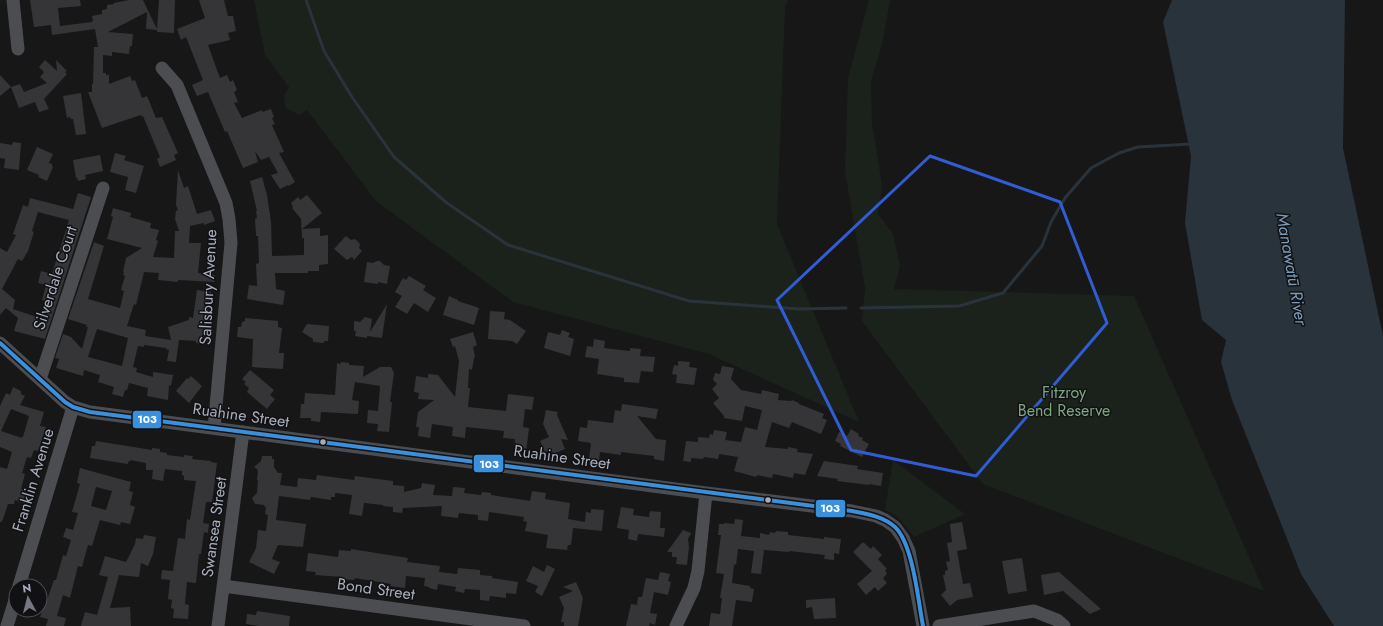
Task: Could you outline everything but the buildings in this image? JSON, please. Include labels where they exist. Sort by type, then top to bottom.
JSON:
[{"type":"street","points":[[13,0],[18,49]]},
{"type":"street","name":"Salisbury Avenue","points":[[162,68],[177,85],[226,203],[229,219],[231,243],[214,428]]},
{"type":"street","name":"Silverdale Court","points":[[40,379],[103,188]]},
{"type":"street","name":"Ruahine Street","points":[[0,343],[40,379],[56,396],[73,407],[90,412],[706,494],[852,511],[876,516],[895,527],[904,538],[909,551],[923,626]]},
{"type":"street","name":"Franklin Avenue","points":[[21,578],[73,407]]},
{"type":"street","name":"Swansea Street","points":[[218,626],[243,432]]},
{"type":"street","points":[[676,626],[694,588],[698,571],[706,494]]},
{"type":"street","name":"Bond Street","points":[[223,586],[524,626]]},
{"type":"street","points":[[939,626],[1034,611],[1057,620],[1064,626]]},
{"type":"highlighted area","points":[[930,156],[1060,202],[1107,323],[976,476],[851,450],[777,300]]},
{"type":"green space","points":[[254,0],[788,0],[785,6],[777,224],[859,422],[709,354],[513,302],[376,201],[307,110],[300,115],[285,108],[284,96],[289,87],[265,55]]},
{"type":"green space","name":"Fitzroy Bend Reserve","points":[[869,0],[890,0],[882,45],[871,81],[872,124],[882,187],[878,214],[893,234],[900,266],[894,289],[1134,296],[1264,591],[983,484],[862,321],[865,288],[845,171],[848,78]]},
{"type":"green space","points":[[893,460],[965,514],[914,537],[897,516],[885,510]]},
{"type":"water","name":"Manawatū River","points":[[1172,0],[1345,0],[1343,148],[1383,336],[1383,626],[1334,626],[1301,574],[1232,400],[1221,362],[1226,340],[1202,320],[1185,223],[1191,156],[1163,22]]},
{"type":"waterway","points":[[306,0],[324,51],[352,97],[394,157],[447,203],[508,245],[689,301],[799,309],[846,308]]},
{"type":"waterway","points":[[861,308],[959,306],[1003,293],[1042,246],[1051,222],[1065,198],[1091,168],[1119,153],[1138,147],[1191,144]]},
{"type":"transit line","name":"103","points":[[0,343],[65,402],[73,407],[90,412],[852,511],[875,516],[885,520],[895,527],[906,546],[914,573],[923,626]]}]
